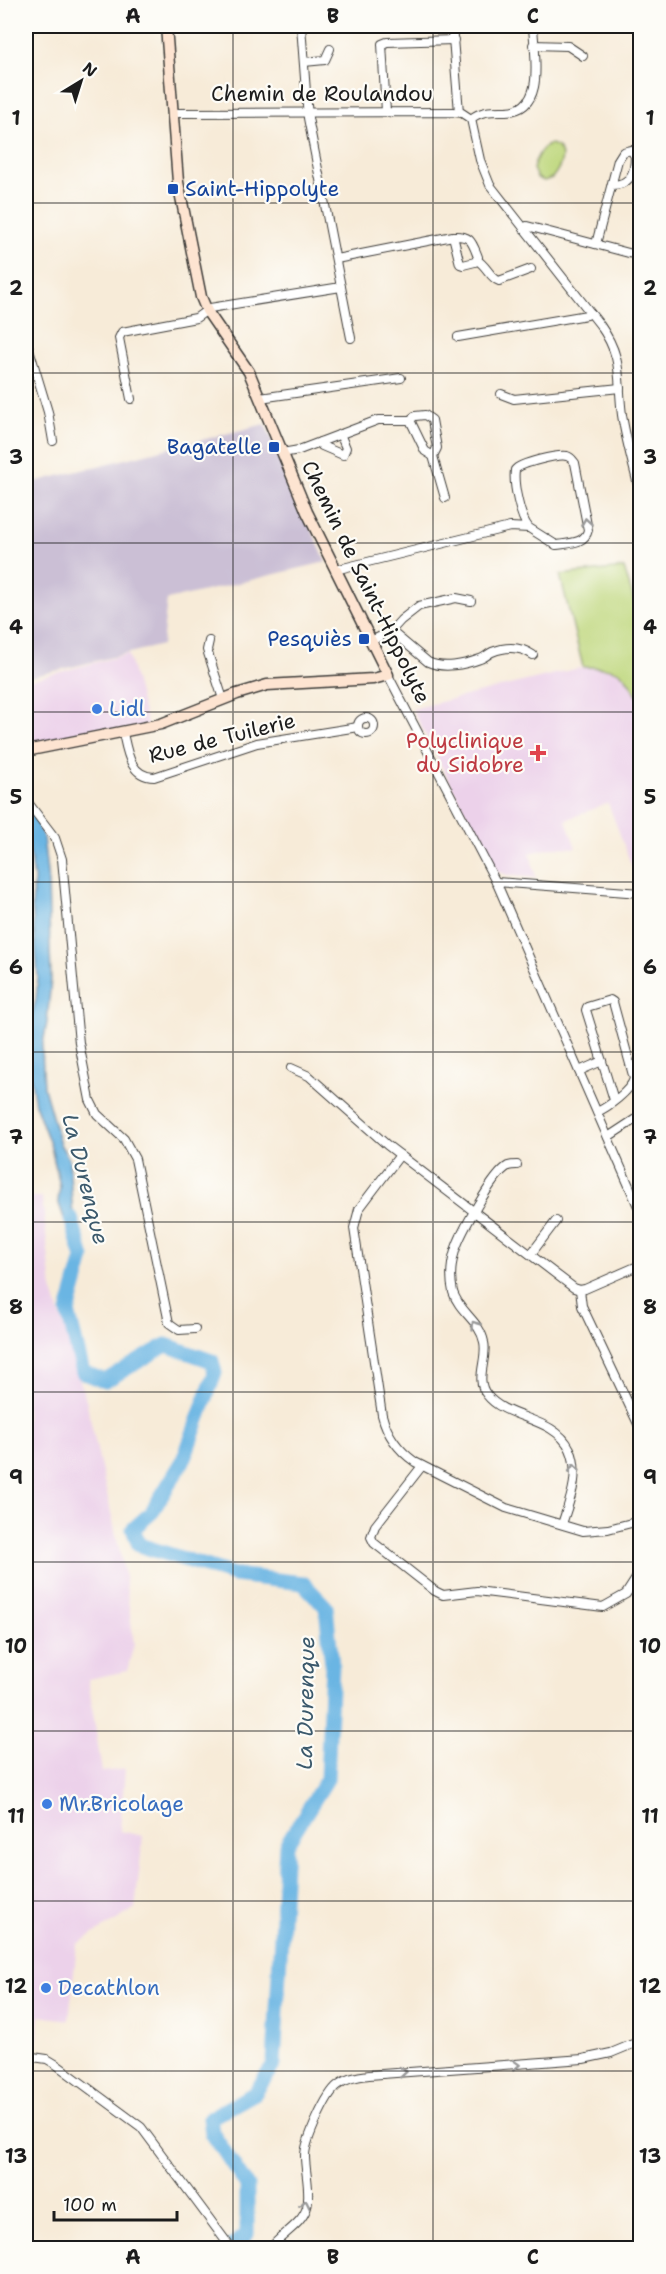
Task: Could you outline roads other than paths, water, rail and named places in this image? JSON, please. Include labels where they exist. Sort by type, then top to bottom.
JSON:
[{"type":"street","name":"Chemin de Saint-Hippolyte","points":[[166,26],[178,182],[199,288],[207,311],[244,364],[307,512],[335,570],[496,882],[640,1211]]},
{"type":"street","points":[[301,26],[308,113],[351,338]]},
{"type":"street","points":[[452,26],[459,112]]},
{"type":"street","points":[[533,26],[535,87],[529,102],[518,110],[483,112],[471,119],[480,160],[487,179],[614,347],[620,370],[625,428],[640,493]]},
{"type":"street","points":[[386,112],[382,44],[454,40]]},
{"type":"street","points":[[533,45],[568,46],[583,56]]},
{"type":"street","points":[[304,62],[325,60],[330,49]]},
{"type":"street","name":"Chemin de Roulandou","points":[[172,114],[459,112],[471,119]]},
{"type":"street","points":[[597,244],[612,185],[621,154],[626,150],[631,150],[635,156],[632,176],[625,182],[612,185]]},
{"type":"street","points":[[524,229],[527,226],[640,256]]},
{"type":"street","points":[[336,259],[453,236],[468,238],[477,260],[486,266],[494,279],[499,281],[531,269]]},
{"type":"street","points":[[453,236],[460,264],[466,265],[477,260]]},
{"type":"street","points":[[131,399],[120,335],[122,333],[196,318],[210,308],[341,287]]},
{"type":"street","points":[[458,337],[590,313]]},
{"type":"street","points":[[26,339],[48,412],[52,441]]},
{"type":"street","points":[[260,398],[401,378]]},
{"type":"street","points":[[501,394],[514,399],[620,388]]},
{"type":"street","points":[[282,453],[320,442],[378,420],[410,420],[415,416],[425,415],[432,420],[437,448],[433,456],[445,498]]},
{"type":"street","points":[[410,420],[424,451],[433,456]]},
{"type":"street","points":[[320,442],[322,447],[343,455],[346,448],[340,434]]},
{"type":"street","points":[[562,456],[571,459],[574,463],[588,530],[586,538],[582,541],[556,545],[529,528],[521,511],[514,475],[517,467],[562,456]]},
{"type":"street","points":[[510,527],[517,521],[521,511]]},
{"type":"street","points":[[335,570],[510,527],[529,528]]},
{"type":"street","points":[[371,640],[391,631],[419,606],[456,598],[471,601]]},
{"type":"street","points":[[391,631],[434,665],[450,666],[516,647],[533,655]]},
{"type":"street","points":[[209,641],[207,646],[224,699]]},
{"type":"street","points":[[26,751],[161,724],[255,688],[279,684],[374,679],[388,675]]},
{"type":"street","name":"Rue de Tuilerie","points":[[123,732],[132,764],[144,776],[154,777],[257,743],[358,727]]},
{"type":"street","points":[[26,800],[55,838],[62,859],[79,1044],[90,1100],[97,1114],[124,1139],[132,1152],[169,1323],[179,1330],[195,1329]]},
{"type":"street","points":[[496,882],[640,893]]},
{"type":"street","points":[[597,1113],[614,1100],[631,1085],[634,1079],[613,1002],[610,1000],[587,1007],[586,1010],[614,1100]]},
{"type":"street","points":[[579,1071],[603,1063]]},
{"type":"street","points":[[291,1068],[309,1077],[400,1155],[579,1290],[582,1306],[640,1428]]},
{"type":"street","points":[[608,1137],[640,1116]]},
{"type":"street","points":[[400,1155],[359,1209],[355,1220],[355,1236],[384,1424],[397,1446],[409,1458],[422,1466],[512,1510],[583,1531],[608,1529],[639,1521]]},
{"type":"street","points":[[517,1165],[511,1165],[503,1170],[474,1212],[454,1252],[451,1272],[453,1290],[459,1304],[478,1327],[484,1340],[481,1380],[487,1396],[496,1403],[551,1429],[564,1439],[570,1449],[575,1465],[575,1479],[562,1524]]},
{"type":"street","points":[[531,1254],[556,1221]]},
{"type":"street","points":[[579,1290],[640,1265]]},
{"type":"street","points":[[422,1466],[375,1526],[371,1537],[374,1543],[435,1591],[444,1595],[477,1591],[603,1607],[626,1594],[637,1577],[640,1543]]},
{"type":"street","points":[[640,1509],[638,1514],[640,1532]]},
{"type":"street","points":[[271,2248],[295,2225],[306,2209],[308,2195],[306,2146],[330,2095],[343,2082],[369,2075],[583,2060],[611,2053],[640,2041]]},
{"type":"street","points":[[26,2056],[47,2060],[57,2065],[141,2127],[231,2248]]},
{"type":"water","points":[[26,809],[35,818],[43,836],[48,882],[51,979],[42,1049],[44,1088],[60,1144],[69,1159],[73,1216],[79,1240],[64,1218],[58,1201],[60,1186],[51,1147],[35,1104],[27,1058],[28,1029],[36,999],[38,977],[32,906],[34,879],[26,830]]},
{"type":"waterway","name":"La Durenque","points":[[71,1218],[83,1258],[68,1312],[83,1372],[105,1381],[166,1345],[212,1361],[215,1373],[183,1461],[151,1513],[133,1529],[139,1545],[234,1575],[303,1583],[326,1607],[332,1665],[327,1779],[286,1845],[274,2064],[255,2093],[210,2118],[212,2133],[247,2186],[247,2234],[231,2248]]},
{"type":"place","name":"Saint-Hippolyte","points":[[173,189]]},
{"type":"place","name":"Bagatelle","points":[[274,447]]},
{"type":"place","name":"Pesquiès","points":[[364,639]]},
{"type":"place","name":"Lidl","points":[[97,709]]},
{"type":"place","name":"Polyclinique du Sidobre","points":[[538,753]]},
{"type":"place","name":"Mr.Bricolage","points":[[47,1804]]},
{"type":"place","name":"Decathlon","points":[[46,1988]]}]
